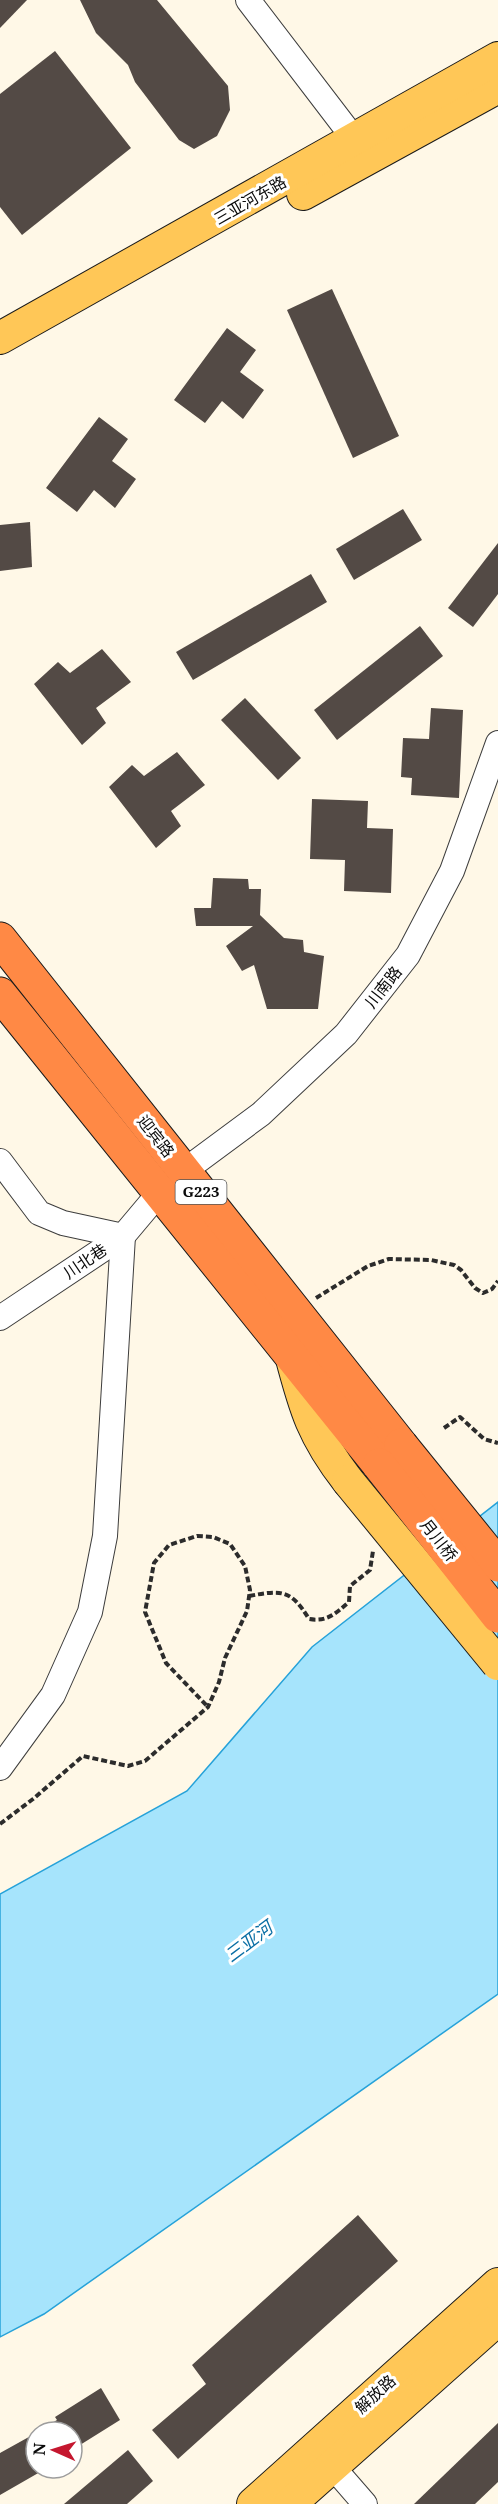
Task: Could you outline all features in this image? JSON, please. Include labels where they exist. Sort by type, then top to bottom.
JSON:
[{"type":"highway","name":"迎宾路","points":[[0,939],[172,1181],[291,1355],[390,1455]]},
{"type":"highway","name":"迎宾路","points":[[0,994],[295,1311],[390,1455]]},
{"type":"highway","name":"月川桥","points":[[390,1455],[498,1564]]},
{"type":"highway","name":"月川桥","points":[[390,1455],[498,1616]]},
{"type":"main road","name":"三亚河东路","points":[[0,338],[498,58]]},
{"type":"main road","name":"三亚河东路","points":[[0,361],[498,87]]},
{"type":"main road","points":[[291,1355],[312,1426],[324,1450],[498,1665]]},
{"type":"main road","name":"解放路","points":[[253,2504],[498,2284]]},
{"type":"main road","name":"解放路","points":[[290,2504],[498,2319]]},
{"type":"street","points":[[248,0],[355,140]]},
{"type":"street","name":"川南路","points":[[172,1181],[261,1114],[346,1034],[408,955],[452,871],[498,743]]},
{"type":"street","points":[[0,1161],[39,1213],[63,1223],[123,1236],[105,1536],[90,1612],[53,1695],[0,1768]]},
{"type":"street","name":"川北巷","points":[[0,1318],[123,1236],[172,1181]]},
{"type":"street","points":[[332,2466],[365,2504]]},
{"type":"path","points":[[295,1311],[368,1266],[389,1259],[431,1260],[454,1265],[475,1288],[483,1293],[492,1289],[498,1281]]},
{"type":"path","points":[[444,1428],[460,1417],[484,1439],[498,1443]]},
{"type":"path","points":[[0,1824],[83,1756],[128,1766],[145,1761],[208,1707],[219,1682],[225,1658],[247,1611],[249,1596],[245,1566],[230,1544],[213,1537],[197,1536],[169,1545],[154,1563],[145,1612],[166,1663],[208,1707]]},
{"type":"path","points":[[249,1596],[278,1591],[299,1601],[309,1619],[322,1621],[335,1615],[349,1602],[350,1586],[370,1570],[373,1547]]},
{"type":"water","name":"三亚河","points":[[498,1502],[498,1994],[44,2314],[0,2337],[0,1894],[187,1791],[312,1647]]},
{"type":"building","points":[[0,0],[27,0],[0,28]]},
{"type":"building","points":[[80,0],[157,0],[228,86],[230,110],[217,136],[194,149],[179,140],[135,82],[128,65],[96,33]]},
{"type":"building","points":[[55,51],[131,148],[22,235],[0,207],[0,94]]},
{"type":"building","points":[[332,289],[399,436],[353,458],[287,310]]},
{"type":"building","points":[[227,328],[256,350],[240,372],[264,390],[243,419],[222,401],[205,423],[174,400]]},
{"type":"building","points":[[99,417],[128,439],[112,461],[136,479],[115,508],[94,490],[77,512],[46,488]]},
{"type":"building","points":[[403,509],[422,540],[354,580],[336,549]]},
{"type":"building","points":[[30,522],[32,567],[0,571],[0,525]]},
{"type":"building","points":[[498,543],[498,594],[473,627],[448,608]]},
{"type":"building","points":[[311,574],[327,602],[193,680],[176,652]]},
{"type":"building","points":[[420,626],[443,656],[337,740],[314,710]]},
{"type":"building","points":[[102,649],[131,682],[96,708],[106,723],[82,745],[34,684],[58,662],[70,673]]},
{"type":"building","points":[[245,698],[301,758],[278,780],[221,720]]},
{"type":"building","points":[[431,708],[463,710],[459,798],[411,795],[412,778],[401,777],[403,738],[429,739]]},
{"type":"building","points":[[177,752],[205,785],[171,811],[181,826],[156,848],[109,787],[132,765],[144,776]]},
{"type":"building","points":[[312,799],[368,801],[367,828],[393,829],[391,893],[344,891],[345,860],[310,859]]},
{"type":"building","points":[[213,878],[248,879],[249,889],[261,889],[260,915],[284,938],[303,940],[304,952],[324,956],[318,1009],[267,1009],[254,965],[242,971],[226,946],[253,926],[196,926],[194,908],[211,908]]},
{"type":"building","points":[[358,2215],[398,2261],[178,2459],[152,2430],[206,2384],[192,2365]]},
{"type":"building","points":[[101,2388],[120,2420],[84,2442],[84,2420],[57,2420],[55,2417]]},
{"type":"building","points":[[498,2423],[498,2482],[475,2504],[414,2504]]},
{"type":"building","points":[[24,2440],[24,2480],[26,2480],[0,2495],[0,2453]]},
{"type":"building","points":[[128,2450],[153,2481],[127,2504],[64,2504]]}]
